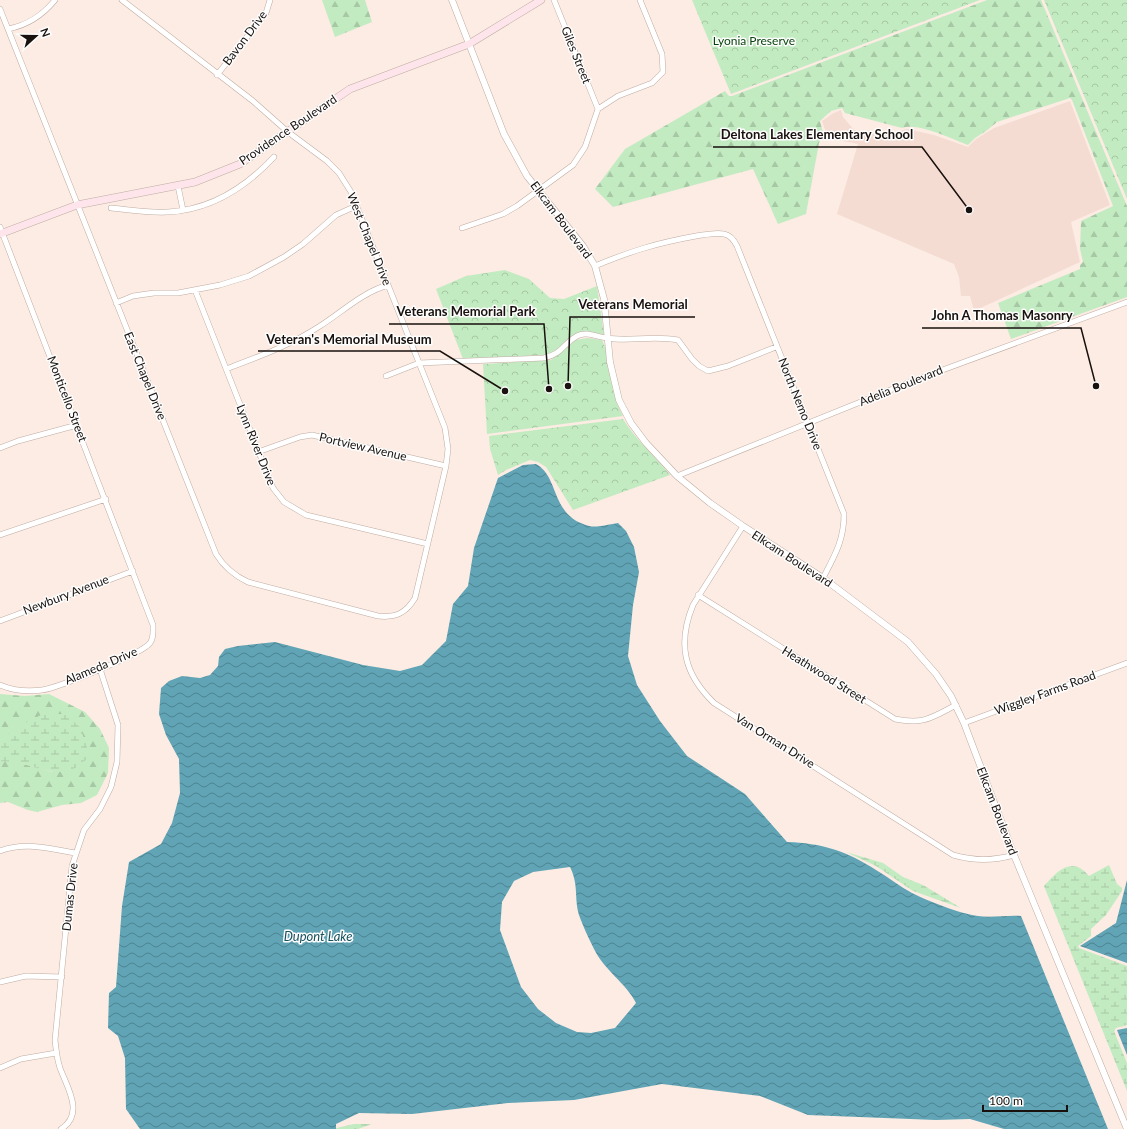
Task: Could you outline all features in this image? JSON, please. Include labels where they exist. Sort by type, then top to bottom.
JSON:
[{"type":"main road","name":"Providence Boulevard","points":[[1,232],[77,205],[195,182],[240,164],[350,89],[469,44],[541,0]]},
{"type":"street","points":[[8,29],[30,23],[46,11],[55,0]]},
{"type":"street","name":"West Chapel Drive","points":[[122,0],[217,75],[254,101],[288,132],[332,165],[351,192],[446,428],[448,449],[446,466],[415,598],[408,609],[401,613]]},
{"type":"street","name":"Bavon Drive","points":[[217,75],[266,13],[270,0]]},
{"type":"street","name":"Elkcam Boulevard","points":[[452,0],[504,134],[527,176],[539,189],[583,246],[595,266],[604,299],[610,362],[619,400],[631,423],[646,443],[677,476],[710,503],[823,578],[908,642],[936,674],[952,696],[964,723],[1014,855],[1127,1129]]},
{"type":"street","name":"Giles Street","points":[[554,0],[598,109]]},
{"type":"street","points":[[462,228],[503,214],[518,206],[573,165],[585,148],[598,109],[618,96],[652,83],[663,72],[662,54],[640,0]]},
{"type":"street","name":"East Chapel Drive","points":[[0,9],[216,554],[223,565],[239,578],[248,582],[378,616],[388,617],[401,613]]},
{"type":"street","name":"Providence Boulevard","points":[[111,208],[154,213],[183,210],[210,204],[226,196],[258,174],[274,157]]},
{"type":"street","points":[[178,186],[183,210]]},
{"type":"street","points":[[116,303],[133,296],[154,292],[178,293],[220,285],[249,276],[284,258],[336,216],[356,206]]},
{"type":"street","name":"Monticello Street","points":[[1,232],[133,570]]},
{"type":"street","name":"North Nemo Drive","points":[[595,266],[634,250],[661,242],[713,234],[726,235],[732,238],[737,246],[776,347],[844,514],[844,530],[838,547],[823,578]]},
{"type":"street","points":[[226,369],[286,345],[320,326],[364,296],[388,285]]},
{"type":"street","name":"Lynn River Drive","points":[[195,290],[273,488],[284,502],[306,515],[428,544]]},
{"type":"street","name":"Adelia Boulevard","points":[[677,476],[910,382],[1127,302]]},
{"type":"street","points":[[386,376],[420,363],[544,358],[556,356],[577,336],[595,335],[608,339],[663,337],[678,340],[692,359],[699,366],[708,371],[728,366],[776,347]]},
{"type":"street","points":[[0,448],[18,441],[77,425]]},
{"type":"street","name":"Portview Avenue","points":[[258,452],[300,437],[312,435],[446,466]]},
{"type":"street","points":[[0,534],[106,499]]},
{"type":"street","name":"Van Orman Drive","points":[[743,526],[698,595],[687,619],[684,646],[687,663],[693,679],[702,691],[714,703],[953,855],[978,861],[992,861],[1014,855]]},
{"type":"street","name":"Newbury Avenue","points":[[0,621],[133,570]]},
{"type":"street","name":"Alameda Drive","points":[[0,685],[13,691],[43,690],[100,670],[140,651],[150,643],[154,634],[153,625],[133,570]]},
{"type":"street","name":"Heathwood Street","points":[[698,595],[894,719],[912,723],[930,719],[956,705]]},
{"type":"street","name":"Wiggley Farms Road","points":[[964,723],[1127,663]]},
{"type":"street","name":"Dumas Drive","points":[[61,1129],[66,1125],[73,1113],[74,1107],[73,1099],[56,1053],[55,1040],[72,866],[75,853],[84,830],[100,808],[111,787],[117,762],[118,725],[100,670]]},
{"type":"street","points":[[0,851],[11,846],[27,845],[75,853]]},
{"type":"street","points":[[0,982],[26,976],[62,977]]},
{"type":"street","points":[[0,1068],[21,1059],[56,1053]]},
{"type":"shaded area","points":[[1070,101],[1110,205],[1071,222],[1080,262],[974,311],[970,296],[961,296],[959,277],[954,264],[837,214],[858,144],[828,138],[822,121],[832,114],[841,110],[843,117],[854,130],[878,135],[891,134],[907,129],[934,135],[968,147],[976,139],[994,128]]},
{"type":"green space","points":[[322,0],[365,0],[372,22],[335,37]]},
{"type":"green space","name":"Lyonia Preserve","points":[[692,0],[980,0],[731,94]]},
{"type":"green space","points":[[987,0],[1041,0],[1127,206],[1127,297],[1011,339],[998,303],[1080,269],[1080,265],[1083,262],[1080,249],[1081,221],[1113,206],[1070,98],[997,122],[968,145],[926,129],[917,127],[902,128],[845,113],[842,108],[831,111],[820,121],[823,133],[819,143],[806,214],[778,224],[753,169],[613,207],[595,189],[625,149],[725,91],[729,96],[732,96]]},
{"type":"green space","points":[[1044,0],[1127,0],[1127,199]]},
{"type":"green space","points":[[505,270],[529,279],[550,298],[564,299],[597,286],[604,335],[592,332],[576,335],[560,348],[544,355],[463,359],[436,289],[466,276]]},
{"type":"green space","points":[[587,338],[602,340],[607,355],[614,394],[623,416],[487,434],[483,364],[551,360],[576,340]]},
{"type":"green space","points":[[623,419],[634,434],[670,475],[573,510],[546,467],[538,462],[530,460],[498,475],[490,449],[489,436]]},
{"type":"green space","points":[[0,694],[25,696],[49,694],[85,712],[100,729],[109,748],[108,773],[97,795],[81,803],[62,805],[37,812],[8,802],[0,803],[0,762],[9,760],[53,772],[0,739]]},
{"type":"green space","points":[[43,714],[65,714],[80,727],[87,747],[86,760],[73,769],[55,772],[18,763],[0,762],[0,739],[23,724]]},
{"type":"green space","points":[[846,852],[883,863],[903,877],[923,885],[961,908],[913,891],[876,866]]},
{"type":"green space","points":[[1109,865],[1117,884],[1122,888],[1122,891],[1106,915],[1091,929],[1091,936],[1078,946],[1079,948],[1127,966],[1127,1025],[1116,1028],[1114,1031],[1127,1063],[1127,1091],[1044,886],[1059,871],[1071,866],[1083,870],[1089,876]]},
{"type":"green space","points":[[354,1124],[372,1124],[358,1129],[332,1129]]},
{"type":"water","name":"Dupont Lake","points":[[536,464],[544,470],[561,505],[568,514],[577,521],[589,526],[618,523],[626,531],[634,547],[639,572],[633,605],[628,656],[637,685],[660,721],[687,756],[745,794],[787,842],[822,846],[844,853],[865,863],[912,893],[954,910],[983,917],[1021,916],[1108,1129],[1004,1129],[970,1119],[936,1120],[808,1115],[760,1096],[662,1084],[574,1100],[508,1103],[412,1114],[359,1113],[336,1124],[336,1129],[140,1129],[126,1109],[125,1058],[118,1036],[108,1028],[109,993],[116,987],[122,906],[129,862],[161,844],[172,823],[180,793],[179,759],[166,735],[159,714],[161,688],[169,681],[182,676],[200,678],[210,675],[218,666],[219,657],[225,649],[275,642],[363,665],[400,671],[422,665],[446,641],[453,604],[468,586],[474,548],[498,478],[523,465]],"holes":[[[570,867],[573,874],[579,915],[592,945],[598,957],[627,989],[636,1003],[615,1028],[591,1033],[577,1032],[556,1023],[538,1009],[521,987],[500,930],[502,902],[514,881],[533,872]]]},
{"type":"water","points":[[1127,880],[1127,963],[1080,946],[1116,923]]},
{"type":"water","points":[[1127,1028],[1127,1055],[1117,1030]]},
{"type":"place","name":"Deltona Lakes Elementary School","points":[[969,210]]},
{"type":"place","name":"Veterans Memorial","points":[[568,386]]},
{"type":"place","name":"John A Thomas Masonry","points":[[1096,386]]},
{"type":"place","name":"Veterans Memorial Park","points":[[549,389]]},
{"type":"place","name":"Veteran's Memorial Museum","points":[[505,391]]}]
